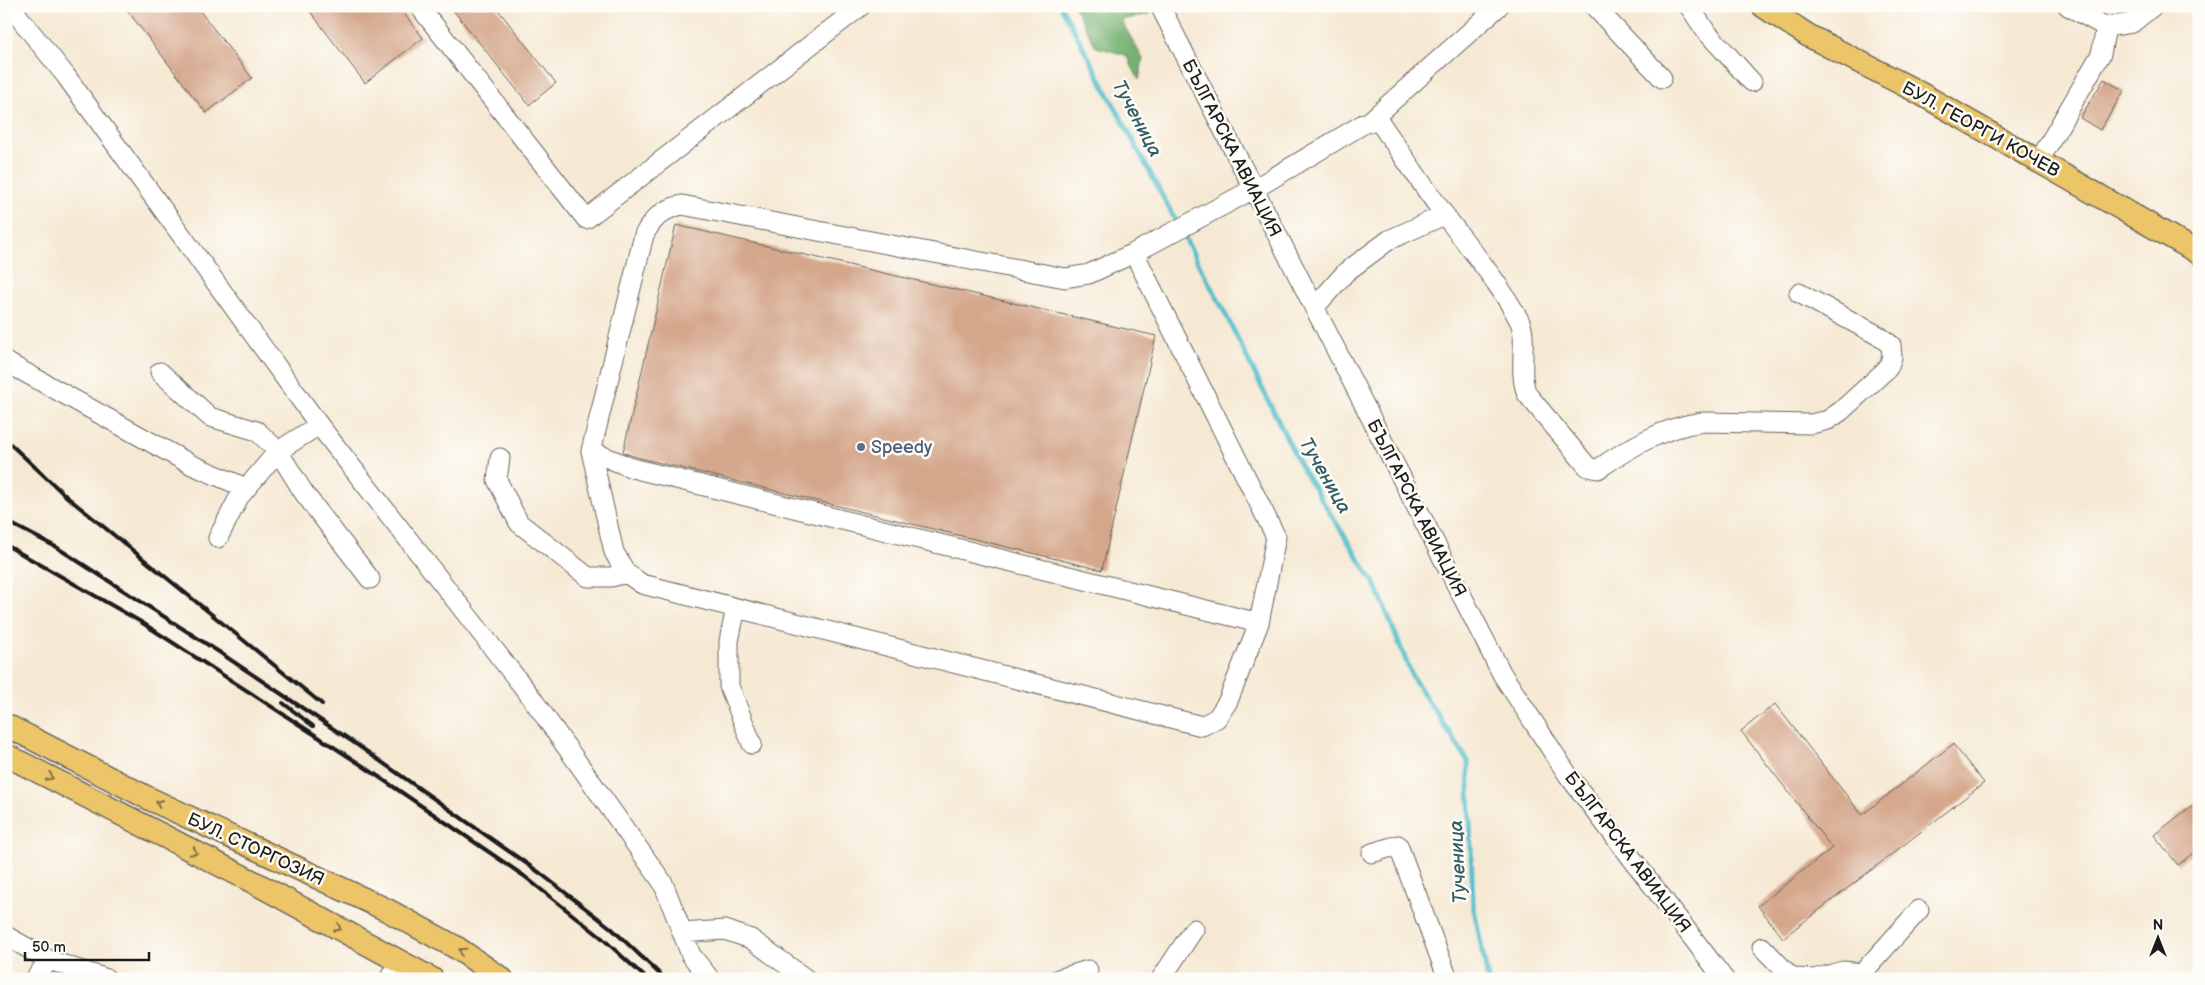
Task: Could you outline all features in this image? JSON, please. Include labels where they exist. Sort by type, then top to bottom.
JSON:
[{"type":"main road","name":"БУЛ. ГЕОРГИ КОЧЕВ","points":[[1763,6],[1809,36],[1916,91],[2199,253]]},
{"type":"main road","name":"БУЛ. СТОРГОЗИЯ","points":[[6,725],[150,799],[387,910],[457,948],[502,979]]},
{"type":"main road","name":"БУЛ. СТОРГОЗИЯ","points":[[6,755],[265,888],[396,970],[432,979]]},
{"type":"street","points":[[10,6],[66,76],[319,425],[537,705],[663,883],[690,955],[710,979]]},
{"type":"street","points":[[419,6],[586,219],[861,6]]},
{"type":"street","name":"БЪЛГАРСКА АВИАЦИЯ","points":[[1160,6],[1502,674],[1568,775],[1724,979]]},
{"type":"street","points":[[1134,253],[1276,537],[1259,623],[1228,701],[1217,718],[1202,726],[642,584],[626,573],[614,552],[591,450],[644,234],[657,216],[668,208],[682,205],[1065,278],[1089,274],[1134,253],[1370,122],[1499,6]]},
{"type":"street","points":[[1594,6],[1662,78]]},
{"type":"street","points":[[1689,6],[1705,30],[1752,82]]},
{"type":"street","points":[[2068,6],[2106,27],[2132,23],[2153,6]]},
{"type":"street","points":[[2039,161],[2101,54],[2106,27]]},
{"type":"street","points":[[1370,122],[1381,124],[1444,214],[1487,270],[1520,322],[1522,383],[1527,394],[1588,467],[1598,469],[1635,444],[1686,424],[1703,422],[1811,424],[1828,420],[1842,411],[1888,368],[1892,357],[1891,345],[1879,336],[1799,293]]},
{"type":"street","points":[[1314,308],[1346,272],[1390,240],[1444,214]]},
{"type":"street","points":[[6,362],[192,465],[246,488]]},
{"type":"street","points":[[160,372],[210,417],[257,430],[278,450],[304,493],[370,579]]},
{"type":"street","points":[[218,538],[238,496],[278,450],[319,425]]},
{"type":"street","points":[[591,450],[632,468],[1259,623]]},
{"type":"street","points":[[500,458],[497,480],[519,522],[588,577],[611,577],[626,573]]},
{"type":"street","points":[[736,608],[729,641],[729,686],[752,744]]},
{"type":"street","points":[[1372,853],[1398,845],[1448,979]]},
{"type":"street","points":[[1762,948],[1794,978],[1814,979],[1843,971],[1859,976],[1920,910]]},
{"type":"street","points":[[1161,979],[1194,929]]},
{"type":"street","points":[[682,933],[725,930],[751,939],[806,979]]},
{"type":"street","points":[[6,936],[49,960],[107,979]]},
{"type":"street","points":[[35,979],[49,960]]},
{"type":"street","points":[[1058,979],[1088,970]]},
{"type":"green space","points":[[1074,6],[1146,6],[1150,14],[1121,20],[1143,59],[1139,80],[1126,55],[1096,47]]},
{"type":"building","points":[[124,6],[196,6],[252,78],[206,113]]},
{"type":"building","points":[[306,6],[398,6],[423,38],[365,83]]},
{"type":"building","points":[[450,6],[495,6],[556,83],[529,105]]},
{"type":"building","points":[[2104,79],[2124,91],[2100,130],[2080,118]]},
{"type":"building","points":[[676,225],[1156,336],[1102,570],[636,457],[623,452]]},
{"type":"building","points":[[1775,704],[1862,815],[1953,744],[1984,783],[1783,938],[1758,906],[1832,848],[1741,731]]},
{"type":"building","points":[[2199,800],[2199,848],[2178,865],[2154,835]]},
{"type":"waterway","name":"Тученица","points":[[1061,6],[1178,225]]},
{"type":"waterway","name":"Тученица","points":[[1182,233],[1222,307],[1301,467],[1376,586],[1413,678],[1468,761],[1473,904],[1488,979]]},
{"type":"railway","points":[[6,440],[67,497],[322,704]]},
{"type":"railway","points":[[6,521],[56,547],[219,652],[353,742],[540,873],[611,928],[665,979]]},
{"type":"railway","points":[[6,545],[141,622],[363,766],[524,876],[602,938],[647,979]]},
{"type":"railway","points":[[283,703],[313,726]]},
{"type":"place","name":"Speedy","points":[[861,447]]}]
